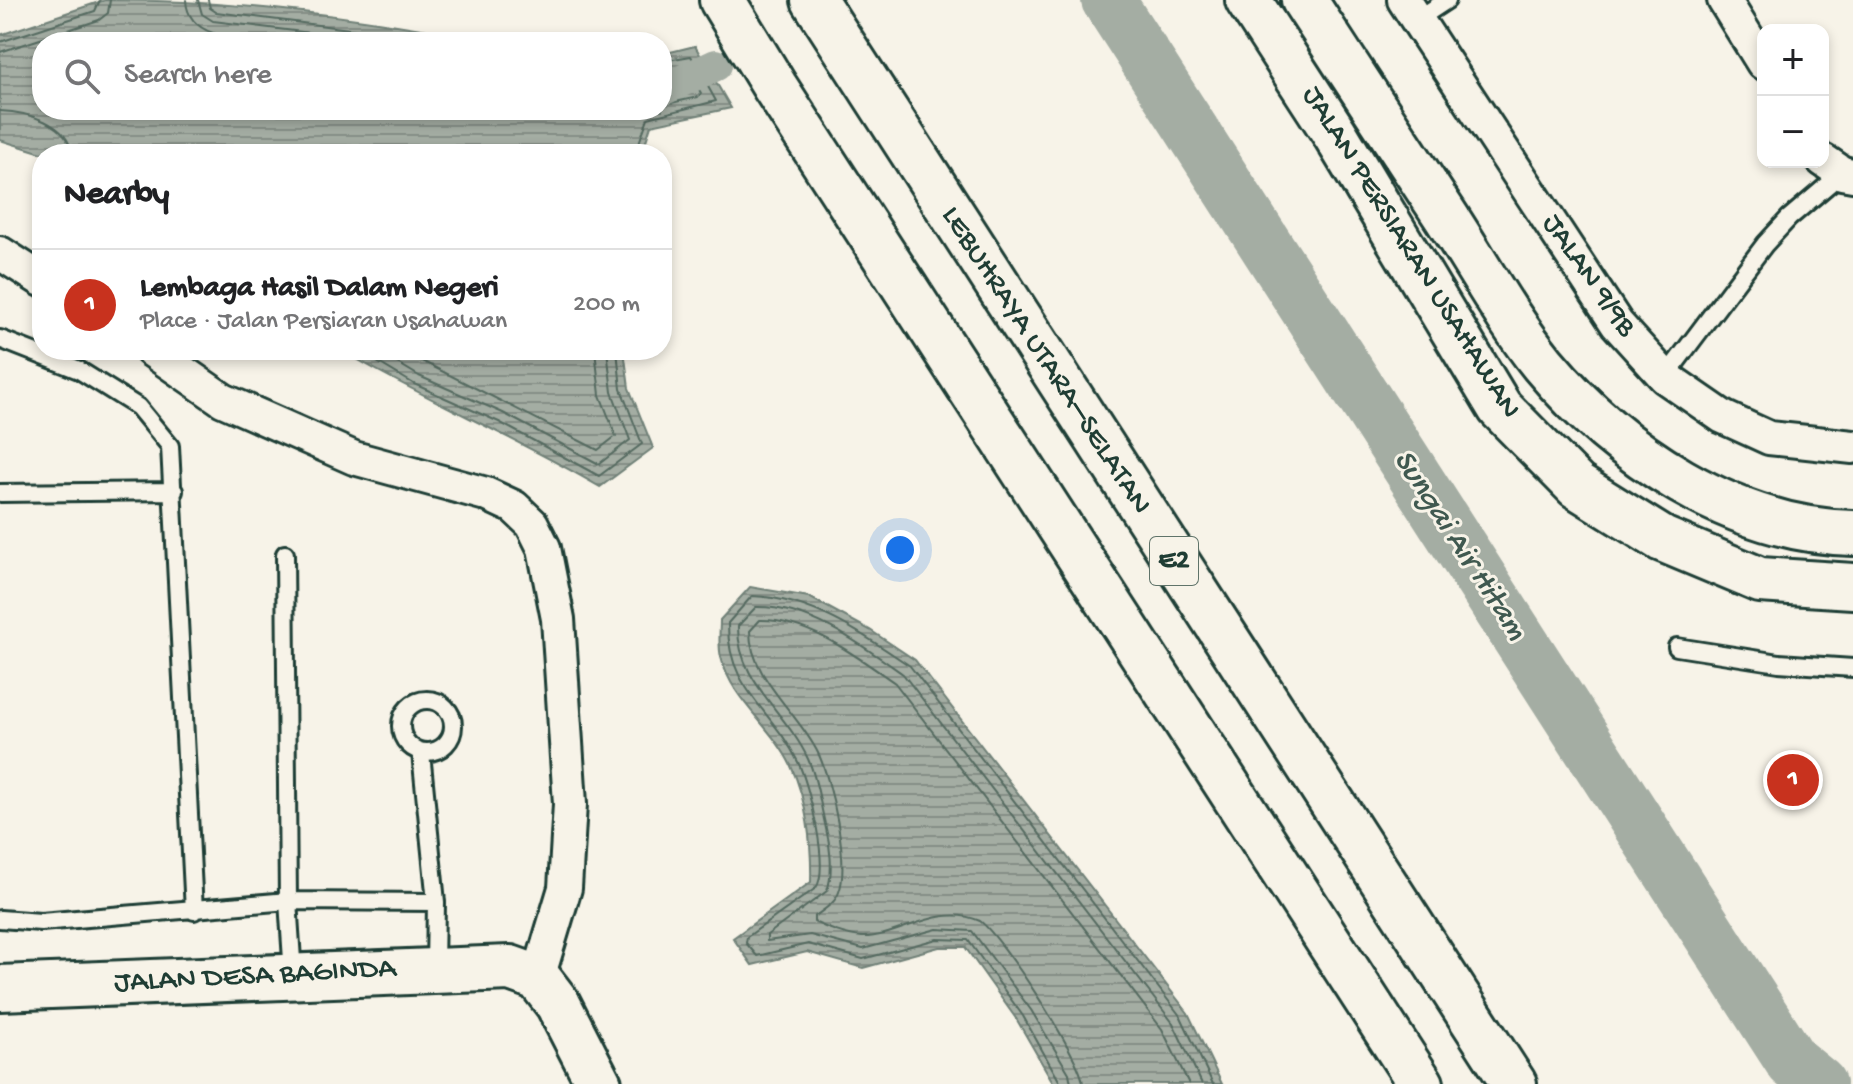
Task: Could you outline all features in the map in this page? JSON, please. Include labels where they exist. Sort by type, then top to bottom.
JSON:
[{"type":"main road","name":"LEBUHRAYA UTARA–SELATAN","points":[[814,0],[1514,1084]]},
{"type":"main road","name":"JALAN PERSIARAN USAHAWAN","points":[[1248,0],[1335,134],[1500,408],[1577,486],[1662,539],[1760,580],[1853,586]]},
{"type":"main road","name":"JALAN PERSIARAN USAHAWAN","points":[[1304,0],[1543,363],[1607,430],[1688,485],[1751,512],[1821,532],[1853,533]]},
{"type":"main road","name":"E2","points":[[725,5],[775,87],[1421,1084]]},
{"type":"main road","name":"JALAN DESA BAGINDA","points":[[0,988],[435,969],[524,973]]},
{"type":"main road","points":[[524,973],[558,1004],[599,1084]]},
{"type":"street","points":[[1724,0],[1757,53]]},
{"type":"street","name":"JALAN 9/9B","points":[[1411,9],[1617,324],[1665,377],[1723,417],[1769,438],[1853,447]]},
{"type":"street","points":[[0,253],[32,274]]},
{"type":"street","points":[[165,360],[223,400],[354,458],[486,494],[514,507],[532,524],[544,548],[558,619],[570,804],[565,888],[524,973]]},
{"type":"lane","points":[[1411,9],[1447,0]]},
{"type":"lane","points":[[1665,377],[1765,244],[1839,170]]},
{"type":"lane","points":[[0,339],[32,352]]},
{"type":"lane","points":[[54,360],[79,370],[138,407],[170,446],[194,911]]},
{"type":"lane","points":[[0,493],[174,491]]},
{"type":"lane","points":[[285,554],[288,901],[293,977]]},
{"type":"lane","points":[[1677,647],[1779,663],[1853,668]]},
{"type":"lane","points":[[421,753],[436,902],[435,969]]},
{"type":"lane","points":[[0,919],[41,922],[288,901],[436,902]]},
{"type":"water","points":[[105,0],[251,7],[436,32],[32,32],[32,120],[672,120],[672,52],[695,46],[731,108],[651,125],[645,144],[32,144],[32,150],[0,140],[0,35]]},
{"type":"water","points":[[359,360],[625,360],[629,388],[653,448],[600,487]]},
{"type":"water","points":[[750,587],[809,597],[870,630],[915,660],[1188,1013],[1222,1084],[1054,1084],[1017,1020],[965,947],[939,947],[863,968],[807,952],[752,965],[733,938],[811,882],[811,868],[805,808],[791,766],[734,687],[721,657],[720,620]]},
{"type":"waterway","name":"Sungai Air Hitam","points":[[1108,0],[1792,1062],[1819,1084]]},
{"type":"waterway","points":[[672,85],[716,65]]},
{"type":"place","name":"Lembaga Hasil Dalam Negeri","points":[[1793,780]]}]
